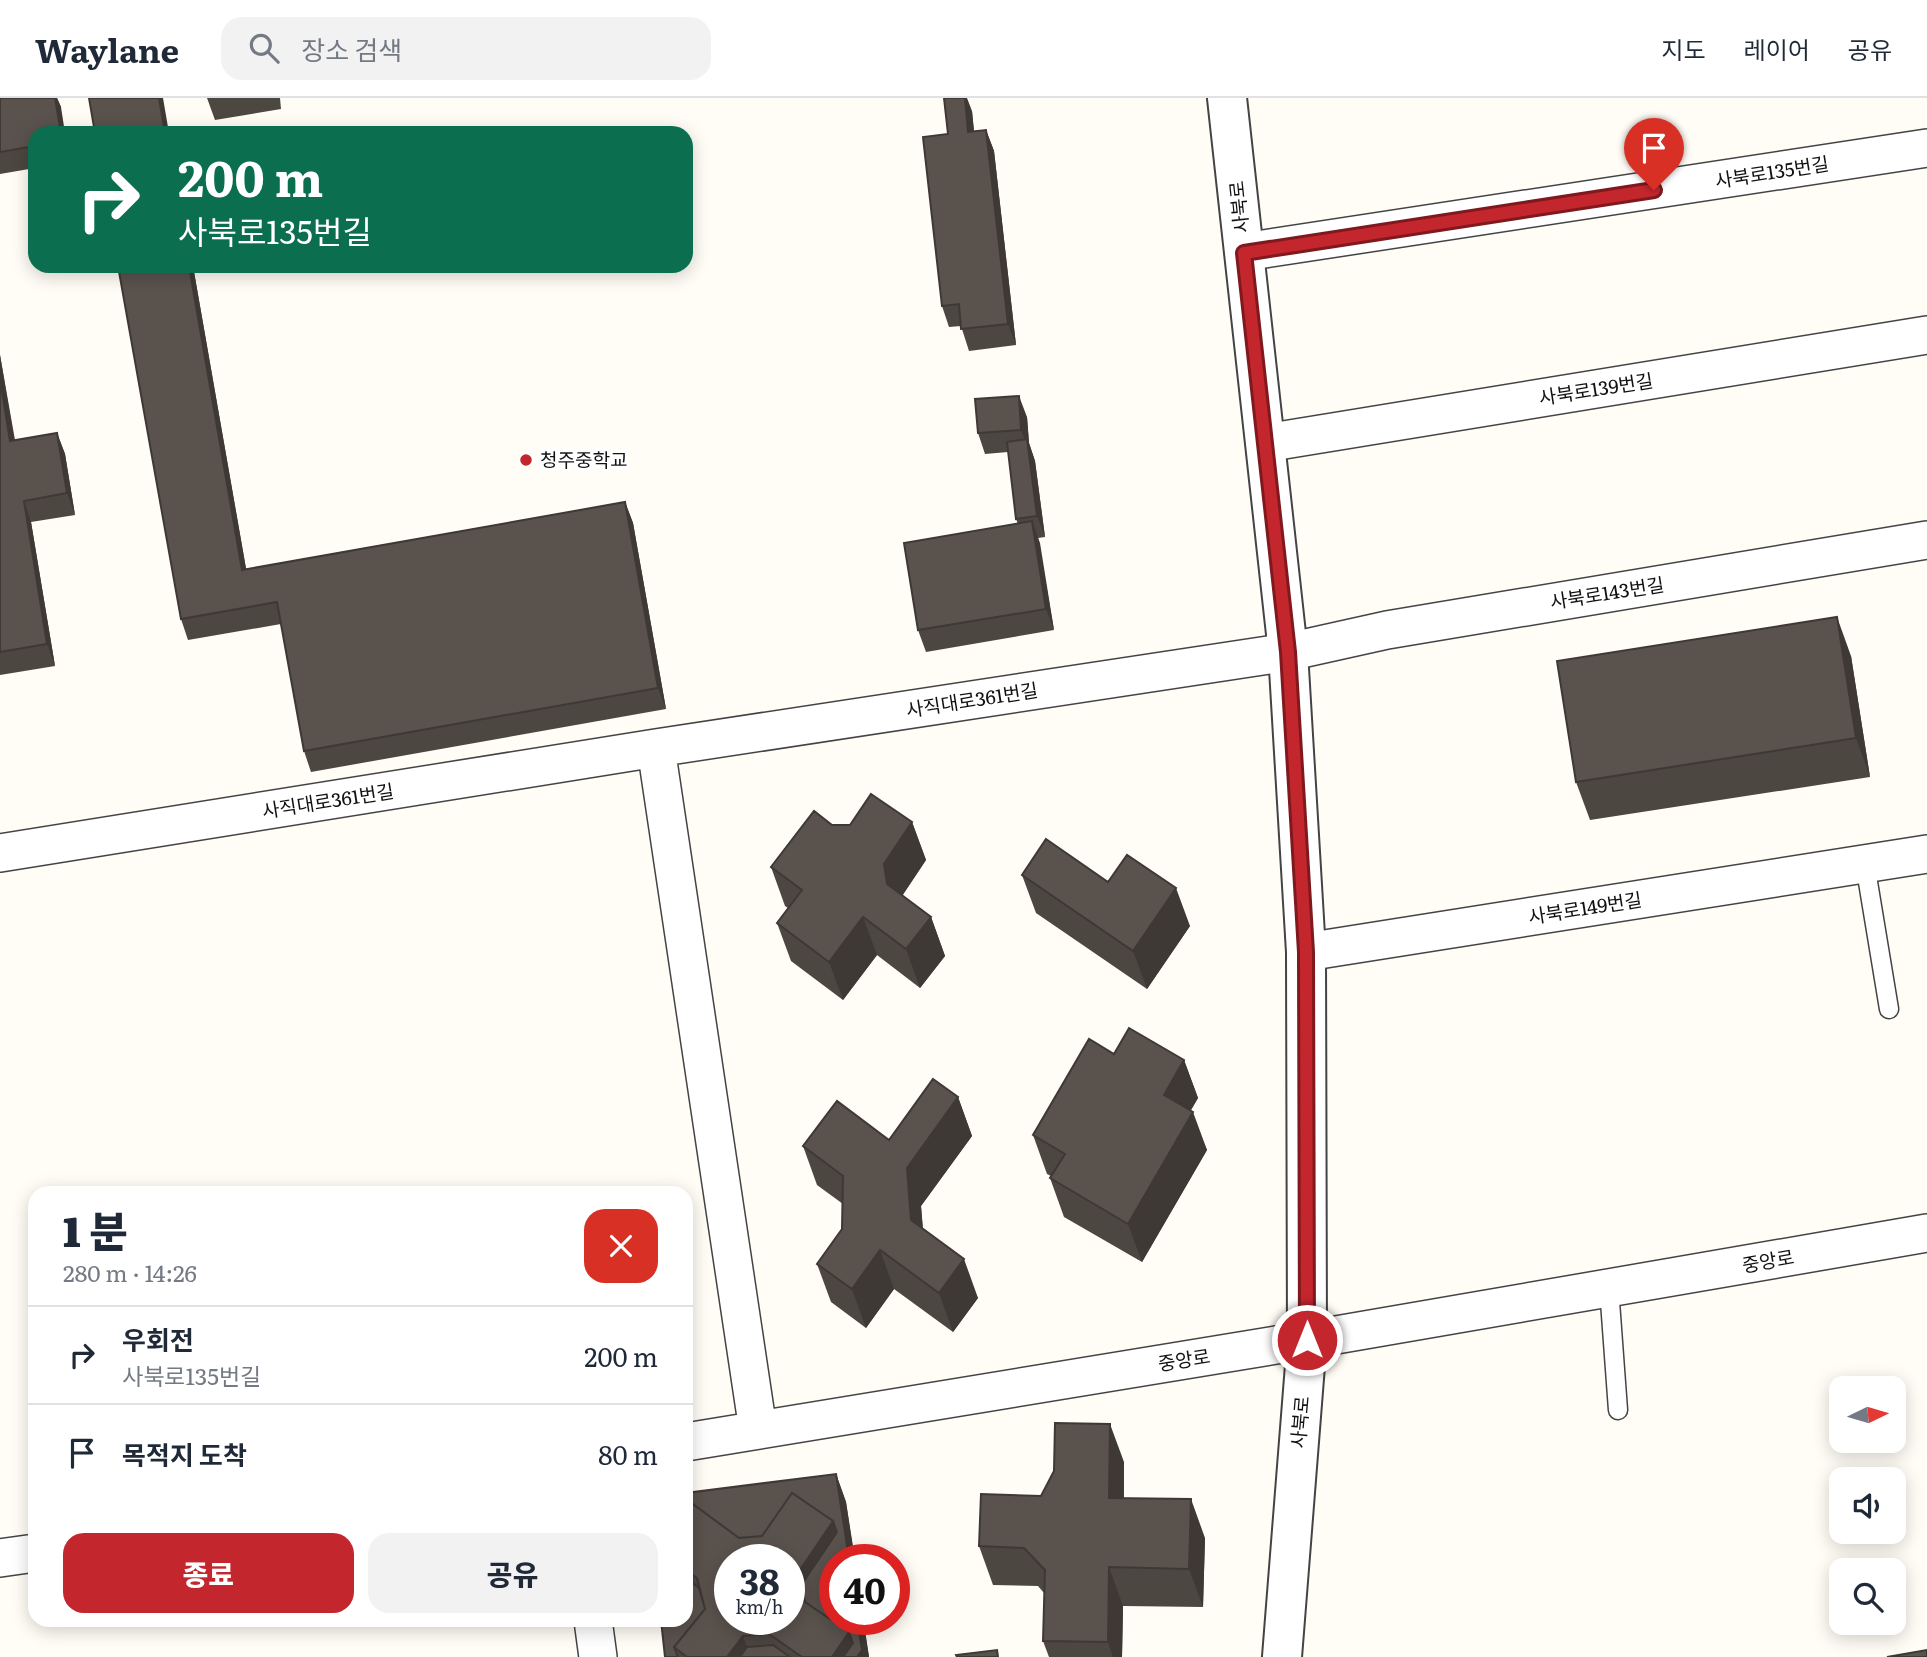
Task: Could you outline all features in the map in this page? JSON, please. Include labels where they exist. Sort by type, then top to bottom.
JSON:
[{"type":"street","name":"사북로","points":[[1227,98],[1288,652],[1306,952],[1307,1340],[1282,1657]]},
{"type":"street","name":"사북로135번길","points":[[1244,253],[1927,148]]},
{"type":"street","name":"사북로139번길","points":[[1265,443],[1927,335]]},
{"type":"street","name":"사북로143번길","points":[[1288,652],[1387,630],[1927,540]]},
{"type":"street","name":"사직대로361번길","points":[[0,853],[656,748],[1288,652]]},
{"type":"street","points":[[656,748],[758,1430]]},
{"type":"street","name":"사북로149번길","points":[[1306,952],[1927,854]]},
{"type":"street","name":"중앙로","points":[[693,1441],[1307,1340],[1927,1233]]},
{"type":"street","points":[[0,1558],[28,1553]]},
{"type":"street","points":[[594,1627],[598,1657]]},
{"type":"lane","points":[[1865,864],[1889,1009]]},
{"type":"lane","points":[[1609,1288],[1618,1410]]},
{"type":"building","points":[[0,98],[55,98],[60,126],[28,126],[28,147],[0,152]]},
{"type":"building","points":[[89,98],[159,98],[164,126],[94,126]]},
{"type":"building","points":[[944,98],[965,98],[968,132],[986,130],[1008,324],[961,329],[959,304],[942,306],[923,137],[948,134]]},
{"type":"building","points":[[119,273],[190,273],[242,570],[625,502],[658,688],[304,751],[277,602],[181,619]]},
{"type":"building","points":[[0,379],[10,441],[57,433],[67,493],[24,501],[47,644],[0,652]]},
{"type":"building","points":[[1019,396],[1021,430],[978,433],[975,399]]},
{"type":"building","points":[[1027,439],[1037,516],[1016,519],[1007,442]]},
{"type":"building","points":[[1032,521],[1046,609],[918,630],[904,543]]},
{"type":"building","points":[[1837,617],[1856,738],[1576,782],[1557,661]]},
{"type":"building","points":[[871,794],[912,822],[884,864],[887,884],[931,917],[906,949],[863,917],[829,962],[777,923],[802,890],[771,867],[814,811],[832,825],[850,825]]},
{"type":"building","points":[[1046,839],[1108,882],[1127,855],[1176,888],[1133,951],[1022,875]]},
{"type":"building","points":[[1129,1028],[1184,1060],[1164,1095],[1193,1112],[1128,1224],[1050,1178],[1065,1154],[1033,1135],[1089,1039],[1114,1054]]},
{"type":"building","points":[[933,1079],[958,1097],[907,1168],[911,1220],[964,1259],[939,1293],[880,1250],[852,1289],[817,1264],[842,1229],[843,1176],[803,1146],[837,1101],[889,1140]]},
{"type":"building","points":[[1055,1423],[1110,1424],[1109,1498],[1191,1499],[1189,1569],[1109,1567],[1108,1642],[1043,1641],[1045,1570],[1024,1548],[979,1546],[981,1494],[1041,1496],[1054,1471]]},
{"type":"building","points":[[836,1474],[847,1544],[829,1544],[837,1532],[833,1521],[792,1493],[762,1536],[739,1538],[693,1504],[693,1492]]},
{"type":"building","points":[[792,1493],[833,1521],[805,1563],[805,1544],[714,1544],[714,1635],[756,1635],[743,1636],[727,1657],[687,1657],[674,1647],[705,1609],[697,1578],[693,1575],[693,1504],[739,1538],[762,1536]]},
{"type":"building","points":[[819,1559],[819,1612],[805,1602],[805,1580]]},
{"type":"building","points":[[693,1583],[699,1588],[705,1609],[693,1624]]},
{"type":"building","points":[[805,1602],[819,1612],[819,1635],[847,1635],[832,1657],[802,1657],[770,1635],[805,1635]]},
{"type":"building","points":[[662,1627],[690,1627],[674,1647],[678,1657],[665,1657]]},
{"type":"building","points":[[850,1635],[860,1635],[862,1650],[857,1657],[843,1657],[853,1643]]},
{"type":"building","points":[[773,1645],[790,1657],[740,1657],[747,1647]]},
{"type":"building","points":[[997,1650],[998,1657],[956,1655]]},
{"type":"building","points":[[1927,1650],[1927,1657],[1887,1657]]},
{"type":"place","name":"청주중학교","points":[[526,460]]},
{"type":"route","points":[[1307,1340],[1306,952],[1288,652],[1244,253],[1654,190]]}]
